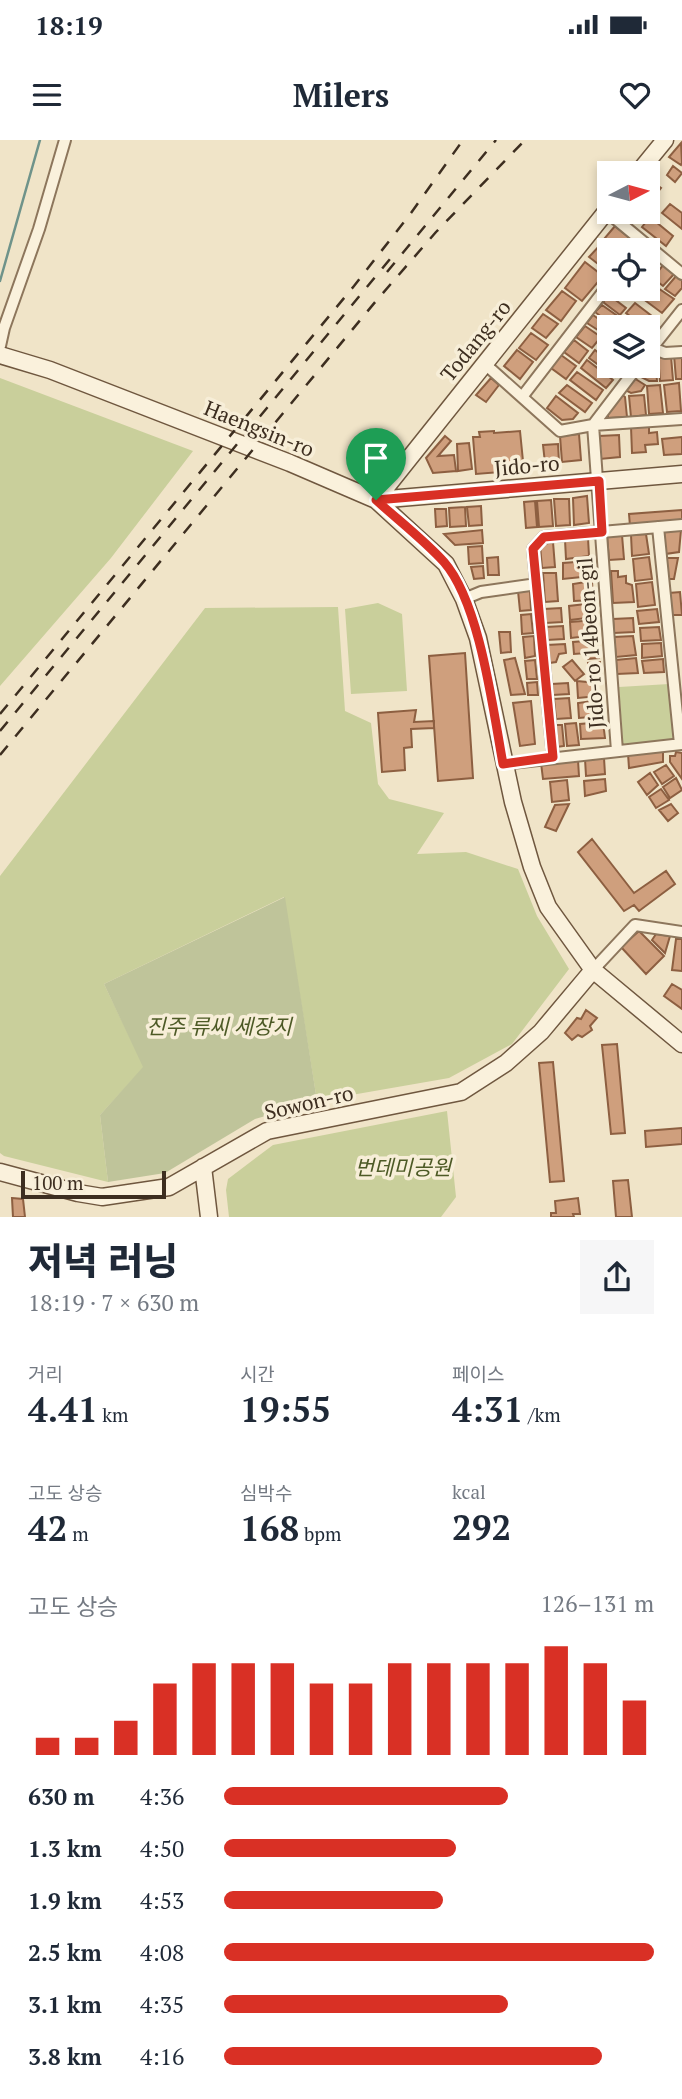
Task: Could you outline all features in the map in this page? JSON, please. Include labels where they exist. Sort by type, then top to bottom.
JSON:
[{"type":"main road","points":[[648,161],[665,140]]},
{"type":"main road","name":"Todang-ro","points":[[376,500],[597,223]]},
{"type":"main road","name":"Haengsin-ro","points":[[0,355],[50,370],[290,463],[376,500],[446,564],[464,599],[484,662],[503,764],[532,867],[548,907],[593,970],[682,1045]]},
{"type":"main road","name":"Jido-ro","points":[[376,500],[682,474]]},
{"type":"main road","name":"Sowon-ro","points":[[0,1172],[102,1197],[169,1187],[267,1131],[461,1092],[506,1063],[541,1032],[593,970]]},
{"type":"main road","points":[[204,1167],[209,1217]]},
{"type":"street","points":[[0,346],[65,140]]},
{"type":"street","points":[[621,224],[632,238]]},
{"type":"street","points":[[660,260],[682,274]]},
{"type":"street","points":[[522,397],[597,300]]},
{"type":"street","points":[[660,338],[682,310]]},
{"type":"street","points":[[660,352],[682,352]]},
{"type":"street","points":[[485,364],[560,431],[593,425],[682,419]]},
{"type":"street","points":[[593,425],[629,378]]},
{"type":"street","name":"Jido-ro 14beon-gil","points":[[593,425],[617,751]]},
{"type":"street","name":"Jido-ro 14beon-gil","points":[[553,757],[533,549],[544,537],[682,525]]},
{"type":"street","points":[[503,764],[681,744],[659,527]]},
{"type":"street","points":[[464,599],[481,592],[537,584]]},
{"type":"street","points":[[593,970],[635,925],[682,932]]},
{"type":"green space","points":[[0,378],[193,451],[111,558],[0,686]]},
{"type":"green space","points":[[378,603],[402,614],[407,691],[351,694],[345,609]]},
{"type":"green space","points":[[338,607],[345,711],[371,723],[378,784],[389,799],[444,813],[417,854],[466,852],[518,869],[537,916],[569,969],[512,1044],[449,1078],[317,1101],[284,897],[104,984],[144,1067],[100,1115],[108,1182],[4,1156],[0,1153],[0,876],[205,608]]},
{"type":"green space","points":[[669,684],[673,741],[623,744],[619,687]]},
{"type":"green space","name":"진주 류씨 세장지","points":[[285,897],[317,1101],[255,1119],[165,1173],[108,1182],[100,1115],[143,1067],[104,984]]},
{"type":"green space","name":"번데미공원","points":[[447,1111],[456,1197],[441,1217],[229,1217],[226,1190],[228,1179],[273,1145]]},
{"type":"building","points":[[681,143],[682,163],[681,165],[669,157]]},
{"type":"building","points":[[673,166],[682,173],[675,182],[667,175]]},
{"type":"building","points":[[670,204],[682,213],[682,229],[662,213]]},
{"type":"building","points":[[644,224],[658,224],[673,236],[666,246],[660,238],[656,238],[642,227]]},
{"type":"building","points":[[615,226],[630,238],[605,238]]},
{"type":"building","points":[[597,248],[597,263],[589,257]]},
{"type":"building","points":[[585,262],[597,271],[597,283],[582,301],[565,288]]},
{"type":"building","points":[[664,264],[675,273],[663,286],[660,284],[660,269]]},
{"type":"building","points":[[677,275],[682,279],[682,288],[675,296],[665,289]]},
{"type":"building","points":[[660,289],[674,299],[662,313],[646,301],[660,301]]},
{"type":"building","points":[[562,291],[576,301],[561,321],[546,310]]},
{"type":"building","points":[[617,301],[626,308],[620,315],[603,302]]},
{"type":"building","points":[[635,303],[651,315],[629,315],[626,313]]},
{"type":"building","points":[[602,305],[616,315],[599,315],[595,312]]},
{"type":"building","points":[[543,314],[558,324],[546,338],[532,328]]},
{"type":"building","points":[[593,315],[597,318],[597,329],[587,323]]},
{"type":"building","points":[[585,326],[597,334],[597,342],[592,348],[576,337]]},
{"type":"building","points":[[531,333],[548,345],[536,360],[519,348]]},
{"type":"building","points":[[574,340],[588,351],[579,363],[564,352]]},
{"type":"building","points":[[517,350],[533,362],[520,379],[504,366]]},
{"type":"building","points":[[595,350],[597,352],[597,364],[589,358]]},
{"type":"building","points":[[561,355],[576,366],[566,379],[551,368]]},
{"type":"building","points":[[674,355],[682,355],[682,379],[676,379]]},
{"type":"building","points":[[660,356],[671,356],[673,380],[660,381]]},
{"type":"building","points":[[587,360],[597,368],[597,378],[613,380],[606,388],[581,368]]},
{"type":"building","points":[[577,372],[603,390],[596,400],[570,380]]},
{"type":"building","points":[[491,378],[499,385],[486,402],[476,395]]},
{"type":"building","points":[[634,378],[645,385],[641,391],[631,393],[625,390]]},
{"type":"building","points":[[643,378],[657,378],[657,381]]},
{"type":"building","points":[[679,383],[681,411],[667,412],[664,385]]},
{"type":"building","points":[[567,385],[592,403],[585,412],[559,393]]},
{"type":"building","points":[[660,385],[663,413],[649,414],[647,386]]},
{"type":"building","points":[[621,394],[625,397],[627,417],[608,418],[608,411]]},
{"type":"building","points":[[644,395],[646,415],[631,417],[629,396]]},
{"type":"building","points":[[556,396],[578,413],[573,419],[562,420],[547,408]]},
{"type":"building","points":[[649,426],[649,433],[657,432],[658,444],[645,445],[646,452],[632,453],[631,427]]},
{"type":"building","points":[[520,431],[523,461],[511,462],[512,471],[476,474],[473,437],[480,437],[479,432]]},
{"type":"building","points":[[579,434],[581,460],[562,462],[560,436]]},
{"type":"building","points":[[619,435],[620,457],[600,459],[599,436]]},
{"type":"building","points":[[445,436],[451,441],[438,456],[454,455],[456,471],[433,473],[426,458]]},
{"type":"building","points":[[682,437],[682,454],[664,455],[662,439]]},
{"type":"building","points":[[469,443],[472,469],[458,471],[457,444]]},
{"type":"building","points":[[558,444],[559,462],[545,463],[543,445]]},
{"type":"building","points":[[587,496],[589,523],[574,525],[573,498]]},
{"type":"building","points":[[554,499],[569,499],[570,525],[556,526]]},
{"type":"building","points":[[551,500],[553,526],[539,527],[537,501]]},
{"type":"building","points":[[535,501],[537,527],[526,528],[524,502]]},
{"type":"building","points":[[481,506],[482,525],[469,526],[467,507]]},
{"type":"building","points":[[465,507],[466,526],[450,527],[449,508]]},
{"type":"building","points":[[435,509],[446,509],[447,526],[436,527]]},
{"type":"building","points":[[682,510],[682,521],[630,526],[629,514]]},
{"type":"building","points":[[482,530],[483,543],[455,545],[444,534]]},
{"type":"building","points":[[681,530],[679,552],[665,554],[664,532]]},
{"type":"building","points":[[646,534],[649,554],[632,556],[631,535]]},
{"type":"building","points":[[622,535],[624,559],[609,560],[607,536]]},
{"type":"building","points":[[588,538],[589,556],[566,559],[565,540]]},
{"type":"building","points":[[553,542],[555,567],[542,568],[540,545]]},
{"type":"building","points":[[482,546],[483,563],[469,564],[468,547]]},
{"type":"building","points":[[498,557],[499,575],[488,575],[487,558]]},
{"type":"building","points":[[649,557],[652,579],[635,581],[633,559]]},
{"type":"building","points":[[667,558],[678,558],[674,579],[667,579]]},
{"type":"building","points":[[589,561],[591,576],[563,579],[563,563]]},
{"type":"building","points":[[483,566],[484,578],[474,579],[471,567]]},
{"type":"building","points":[[611,571],[618,571],[618,577],[626,576],[626,583],[632,585],[634,602],[613,603]]},
{"type":"building","points":[[543,573],[556,573],[558,601],[545,602]]},
{"type":"building","points":[[592,581],[593,600],[574,601],[573,584]]},
{"type":"building","points":[[652,582],[655,605],[638,607],[636,584]]},
{"type":"building","points":[[530,590],[531,610],[520,611],[518,591]]},
{"type":"building","points":[[680,592],[682,615],[671,615],[669,593]]},
{"type":"building","points":[[594,603],[595,617],[570,620],[569,606]]},
{"type":"building","points":[[561,608],[562,622],[546,623],[544,609]]},
{"type":"building","points":[[657,609],[659,622],[639,624],[637,611]]},
{"type":"building","points":[[531,614],[533,633],[522,634],[521,615]]},
{"type":"building","points":[[633,618],[634,632],[614,633],[613,619]]},
{"type":"building","points":[[596,620],[597,635],[571,638],[570,622]]},
{"type":"building","points":[[563,626],[564,639],[547,640],[546,627]]},
{"type":"building","points":[[659,627],[661,640],[641,641],[640,628]]},
{"type":"building","points":[[499,632],[510,632],[511,652],[501,653]]},
{"type":"building","points":[[534,636],[535,656],[525,658],[523,637]]},
{"type":"building","points":[[633,636],[636,655],[616,657],[614,637]]},
{"type":"building","points":[[597,640],[599,658],[588,659],[587,653],[574,654],[573,642]]},
{"type":"building","points":[[661,643],[662,656],[642,658],[642,644]]},
{"type":"building","points":[[565,644],[566,653],[559,654],[556,662],[549,663],[547,645]]},
{"type":"building","points":[[465,653],[473,778],[438,781],[429,656]]},
{"type":"building","points":[[515,658],[525,694],[511,695],[504,660]]},
{"type":"building","points":[[636,658],[638,673],[617,674],[616,660]]},
{"type":"building","points":[[663,659],[664,672],[644,673],[642,661]]},
{"type":"building","points":[[535,660],[537,679],[527,679],[525,661]]},
{"type":"building","points":[[572,660],[584,674],[575,681],[563,667]]},
{"type":"building","points":[[600,662],[600,678],[589,680],[588,663]]},
{"type":"building","points":[[577,681],[597,683],[598,696],[578,698]]},
{"type":"building","points":[[537,682],[538,695],[528,695],[527,683]]},
{"type":"building","points":[[568,683],[569,694],[553,695],[552,684]]},
{"type":"building","points":[[569,698],[571,718],[556,719],[554,699]]},
{"type":"building","points":[[600,700],[602,716],[579,718],[578,703]]},
{"type":"building","points":[[531,701],[535,744],[520,746],[513,703]]},
{"type":"building","points":[[416,710],[414,722],[434,721],[434,728],[411,729],[412,747],[404,748],[405,770],[382,772],[378,713]]},
{"type":"building","points":[[603,722],[605,738],[581,739],[580,724]]},
{"type":"building","points":[[576,723],[579,745],[567,746],[565,724]]},
{"type":"building","points":[[555,725],[562,725],[564,746],[556,747]]},
{"type":"building","points":[[663,751],[663,762],[629,768],[628,754]]},
{"type":"building","points":[[676,752],[682,753],[682,779],[670,762],[670,756],[675,756]]},
{"type":"building","points":[[604,758],[605,774],[586,776],[585,759]]},
{"type":"building","points":[[578,760],[579,776],[543,779],[541,763]]},
{"type":"building","points":[[666,765],[674,776],[662,784],[654,772]]},
{"type":"building","points":[[650,773],[658,785],[647,795],[638,782]]},
{"type":"building","points":[[676,778],[682,790],[670,798],[663,787]]},
{"type":"building","points":[[605,779],[606,791],[585,796],[584,781]]},
{"type":"building","points":[[567,780],[569,800],[552,802],[550,782]]},
{"type":"building","points":[[661,789],[669,800],[656,808],[649,797]]},
{"type":"building","points":[[569,804],[556,831],[545,827],[555,805]]},
{"type":"building","points":[[671,804],[678,813],[668,821],[659,810]]},
{"type":"building","points":[[592,839],[634,893],[666,871],[675,884],[639,911],[634,905],[624,911],[578,852]]},
{"type":"building","points":[[639,931],[664,956],[646,974],[621,947]]},
{"type":"building","points":[[656,934],[670,936],[665,953],[652,940]]},
{"type":"building","points":[[676,939],[682,939],[682,971],[672,970]]},
{"type":"building","points":[[672,984],[682,990],[682,1009],[664,996]]},
{"type":"building","points":[[586,1010],[597,1018],[590,1026],[592,1030],[572,1040],[565,1033],[577,1018],[581,1019]]},
{"type":"building","points":[[617,1044],[625,1133],[611,1134],[602,1045]]},
{"type":"building","points":[[553,1062],[564,1181],[550,1182],[539,1063]]},
{"type":"building","points":[[682,1128],[682,1144],[646,1147],[645,1131]]},
{"type":"building","points":[[628,1180],[632,1217],[616,1217],[613,1181]]},
{"type":"building","points":[[12,1198],[23,1199],[25,1217],[13,1217]]},
{"type":"building","points":[[578,1198],[580,1214],[573,1214],[574,1217],[551,1217],[551,1213],[556,1213],[555,1201]]},
{"type":"waterway","points":[[0,281],[40,140]]},
{"type":"railway","points":[[0,714],[354,286],[463,140]]},
{"type":"railway","points":[[387,272],[496,140]]},
{"type":"railway","points":[[0,755],[376,301],[436,232],[525,140]]},
{"type":"railway","points":[[0,731],[390,259]]},
{"type":"route","points":[[599,481],[602,532],[544,537],[533,549],[553,757],[503,764],[484,662],[464,599],[446,564],[376,500],[599,481]]}]
